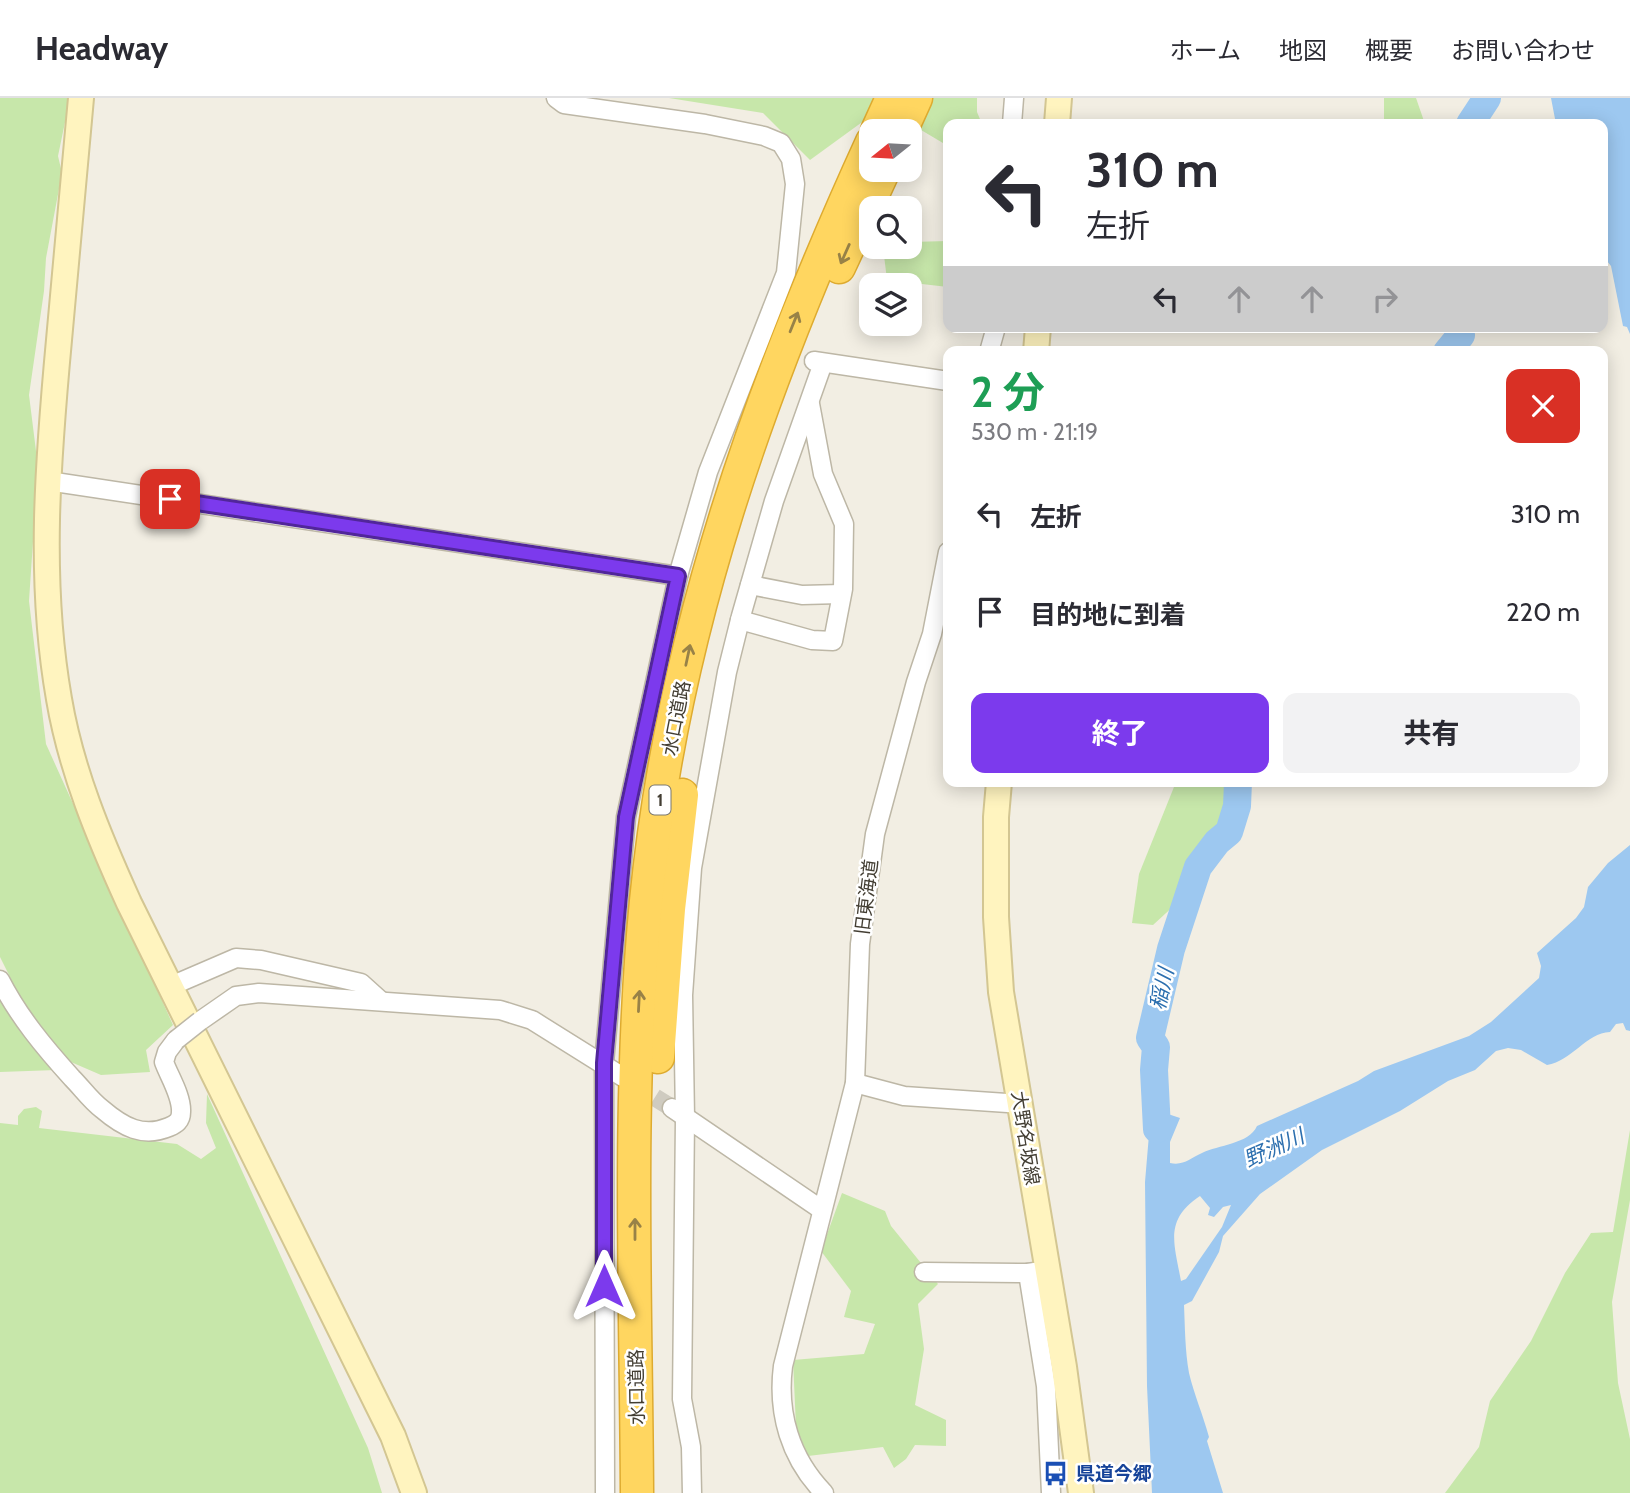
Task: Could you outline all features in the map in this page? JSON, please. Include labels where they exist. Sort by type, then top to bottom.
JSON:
[{"type":"highway","points":[[882,119],[892,98]]},
{"type":"highway","points":[[906,119],[916,98]]},
{"type":"highway","name":"水口道路","points":[[637,1493],[635,1206],[639,1006],[646,900],[667,761],[703,590],[743,456],[793,324],[859,172]]},
{"type":"highway","name":"水口道路","points":[[658,1493],[658,1052],[667,923],[680,806],[720,612],[761,466],[797,369],[879,182]]},
{"type":"street","points":[[81,98],[50,436],[46,541],[49,618],[58,698],[73,764],[100,840],[393,1436],[414,1493]]},
{"type":"street","points":[[556,98],[564,104],[705,124],[764,136],[781,144],[791,159],[795,184],[786,272],[762,351],[708,472],[678,576],[626,817],[604,1063],[605,1493]]},
{"type":"street","points":[[1012,119],[1014,98]]},
{"type":"street","points":[[1057,119],[1059,98]]},
{"type":"street","points":[[692,1493],[691,1447],[682,1399],[679,1113],[683,995],[692,868],[727,672],[774,501],[810,400],[819,362],[943,381]]},
{"type":"street","points":[[740,620],[812,640],[834,641],[842,594],[844,524],[822,474],[810,400]]},
{"type":"street","points":[[48,481],[678,576]]},
{"type":"street","points":[[750,585],[802,595],[842,594]]},
{"type":"street","name":"旧東海道","points":[[824,1493],[814,1483],[793,1447],[783,1419],[780,1389],[783,1366],[855,1083],[860,944],[868,870],[885,795],[941,624],[943,603]]},
{"type":"street","name":"大野名坂線","points":[[999,787],[996,916],[1002,992],[1021,1104],[1038,1272],[1065,1367],[1081,1493]]},
{"type":"street","points":[[171,986],[236,958],[261,960],[360,982],[381,1001]]},
{"type":"street","points":[[0,980],[16,1012],[47,1050],[102,1109],[140,1133],[167,1128],[178,1123],[181,1116],[181,1105],[163,1062],[176,1040],[236,996],[259,993],[510,1013],[532,1020],[623,1077]]},
{"type":"street","points":[[855,1083],[904,1097],[1021,1104]]},
{"type":"street","points":[[679,1113],[822,1210]]},
{"type":"street","points":[[925,1272],[1038,1272],[1051,1493]]},
{"type":"green space","points":[[0,98],[70,98],[58,156],[62,173],[46,258],[29,395],[38,467],[29,601],[46,744],[173,1025],[146,1050],[150,1072],[101,1075],[57,1056],[13,1001],[10,977],[0,957]]},
{"type":"green space","points":[[669,98],[874,98],[865,119],[859,119],[859,124],[810,160],[763,113]]},
{"type":"green space","points":[[929,98],[977,98],[980,119],[943,119],[943,143],[922,131],[922,119],[920,119]]},
{"type":"green space","points":[[1384,98],[1416,98],[1423,119],[1384,119]]},
{"type":"green space","points":[[943,241],[943,286],[922,284],[922,273],[886,273],[884,259],[922,259],[922,242]]},
{"type":"green space","points":[[1174,787],[1232,787],[1224,824],[1178,902],[1153,925],[1132,923],[1139,874]]},
{"type":"green space","points":[[0,997],[56,1070],[0,1072]]},
{"type":"green space","points":[[207,1094],[368,1448],[382,1493],[0,1493],[0,1123],[18,1125],[18,1116],[24,1109],[36,1107],[42,1111],[39,1128],[177,1144],[201,1159],[216,1148],[206,1123]]},
{"type":"green space","points":[[1630,1130],[1630,1200],[1612,1302],[1618,1383],[1630,1439],[1630,1493],[1445,1493],[1479,1447],[1490,1401],[1531,1341],[1565,1273],[1591,1233],[1613,1232]]},
{"type":"green space","points":[[842,1193],[885,1211],[891,1226],[938,1284],[918,1304],[924,1349],[915,1405],[946,1420],[946,1446],[915,1445],[906,1459],[894,1468],[883,1447],[808,1456],[796,1427],[793,1360],[864,1354],[875,1324],[844,1317],[851,1291],[821,1251]]},
{"type":"water","points":[[1551,98],[1630,98],[1630,334],[1627,327],[1623,326],[1608,262],[1608,119],[1555,119]]},
{"type":"water","name":"野洲川","points":[[1630,845],[1630,1031],[1626,1030],[1623,1023],[1616,1024],[1610,1032],[1594,1037],[1564,1058],[1547,1065],[1521,1050],[1508,1048],[1496,1051],[1475,1070],[1448,1081],[1400,1111],[1322,1150],[1260,1194],[1223,1236],[1219,1252],[1192,1301],[1184,1305],[1189,1373],[1223,1493],[1152,1493],[1147,1386],[1145,1182],[1153,1087],[1165,1113],[1180,1118],[1170,1142],[1170,1163],[1179,1163],[1247,1137],[1257,1126],[1358,1081],[1374,1071],[1469,1036],[1491,1022],[1539,978],[1541,966],[1537,953],[1576,918],[1584,907],[1588,887],[1608,863]],"holes":[[[1200,1196],[1210,1208],[1208,1215],[1214,1217],[1223,1207],[1231,1205],[1222,1227],[1186,1279],[1181,1281],[1174,1244],[1176,1223],[1181,1214]]]},
{"type":"waterway","name":"稲川","points":[[1473,119],[1487,98]]},
{"type":"waterway","name":"稲川","points":[[1452,346],[1460,333]]},
{"type":"waterway","name":"稲川","points":[[1157,1129],[1154,1070],[1156,1047],[1150,1038],[1171,949],[1198,867],[1217,842],[1229,832],[1237,806],[1238,787]]},
{"type":"tunnel","points":[[632,1083],[672,1108]]},
{"type":"place","name":"県道今郷","points":[[1056,1473]]},
{"type":"route","points":[[170,499],[678,576],[626,817],[604,1063],[604,1286]]}]
